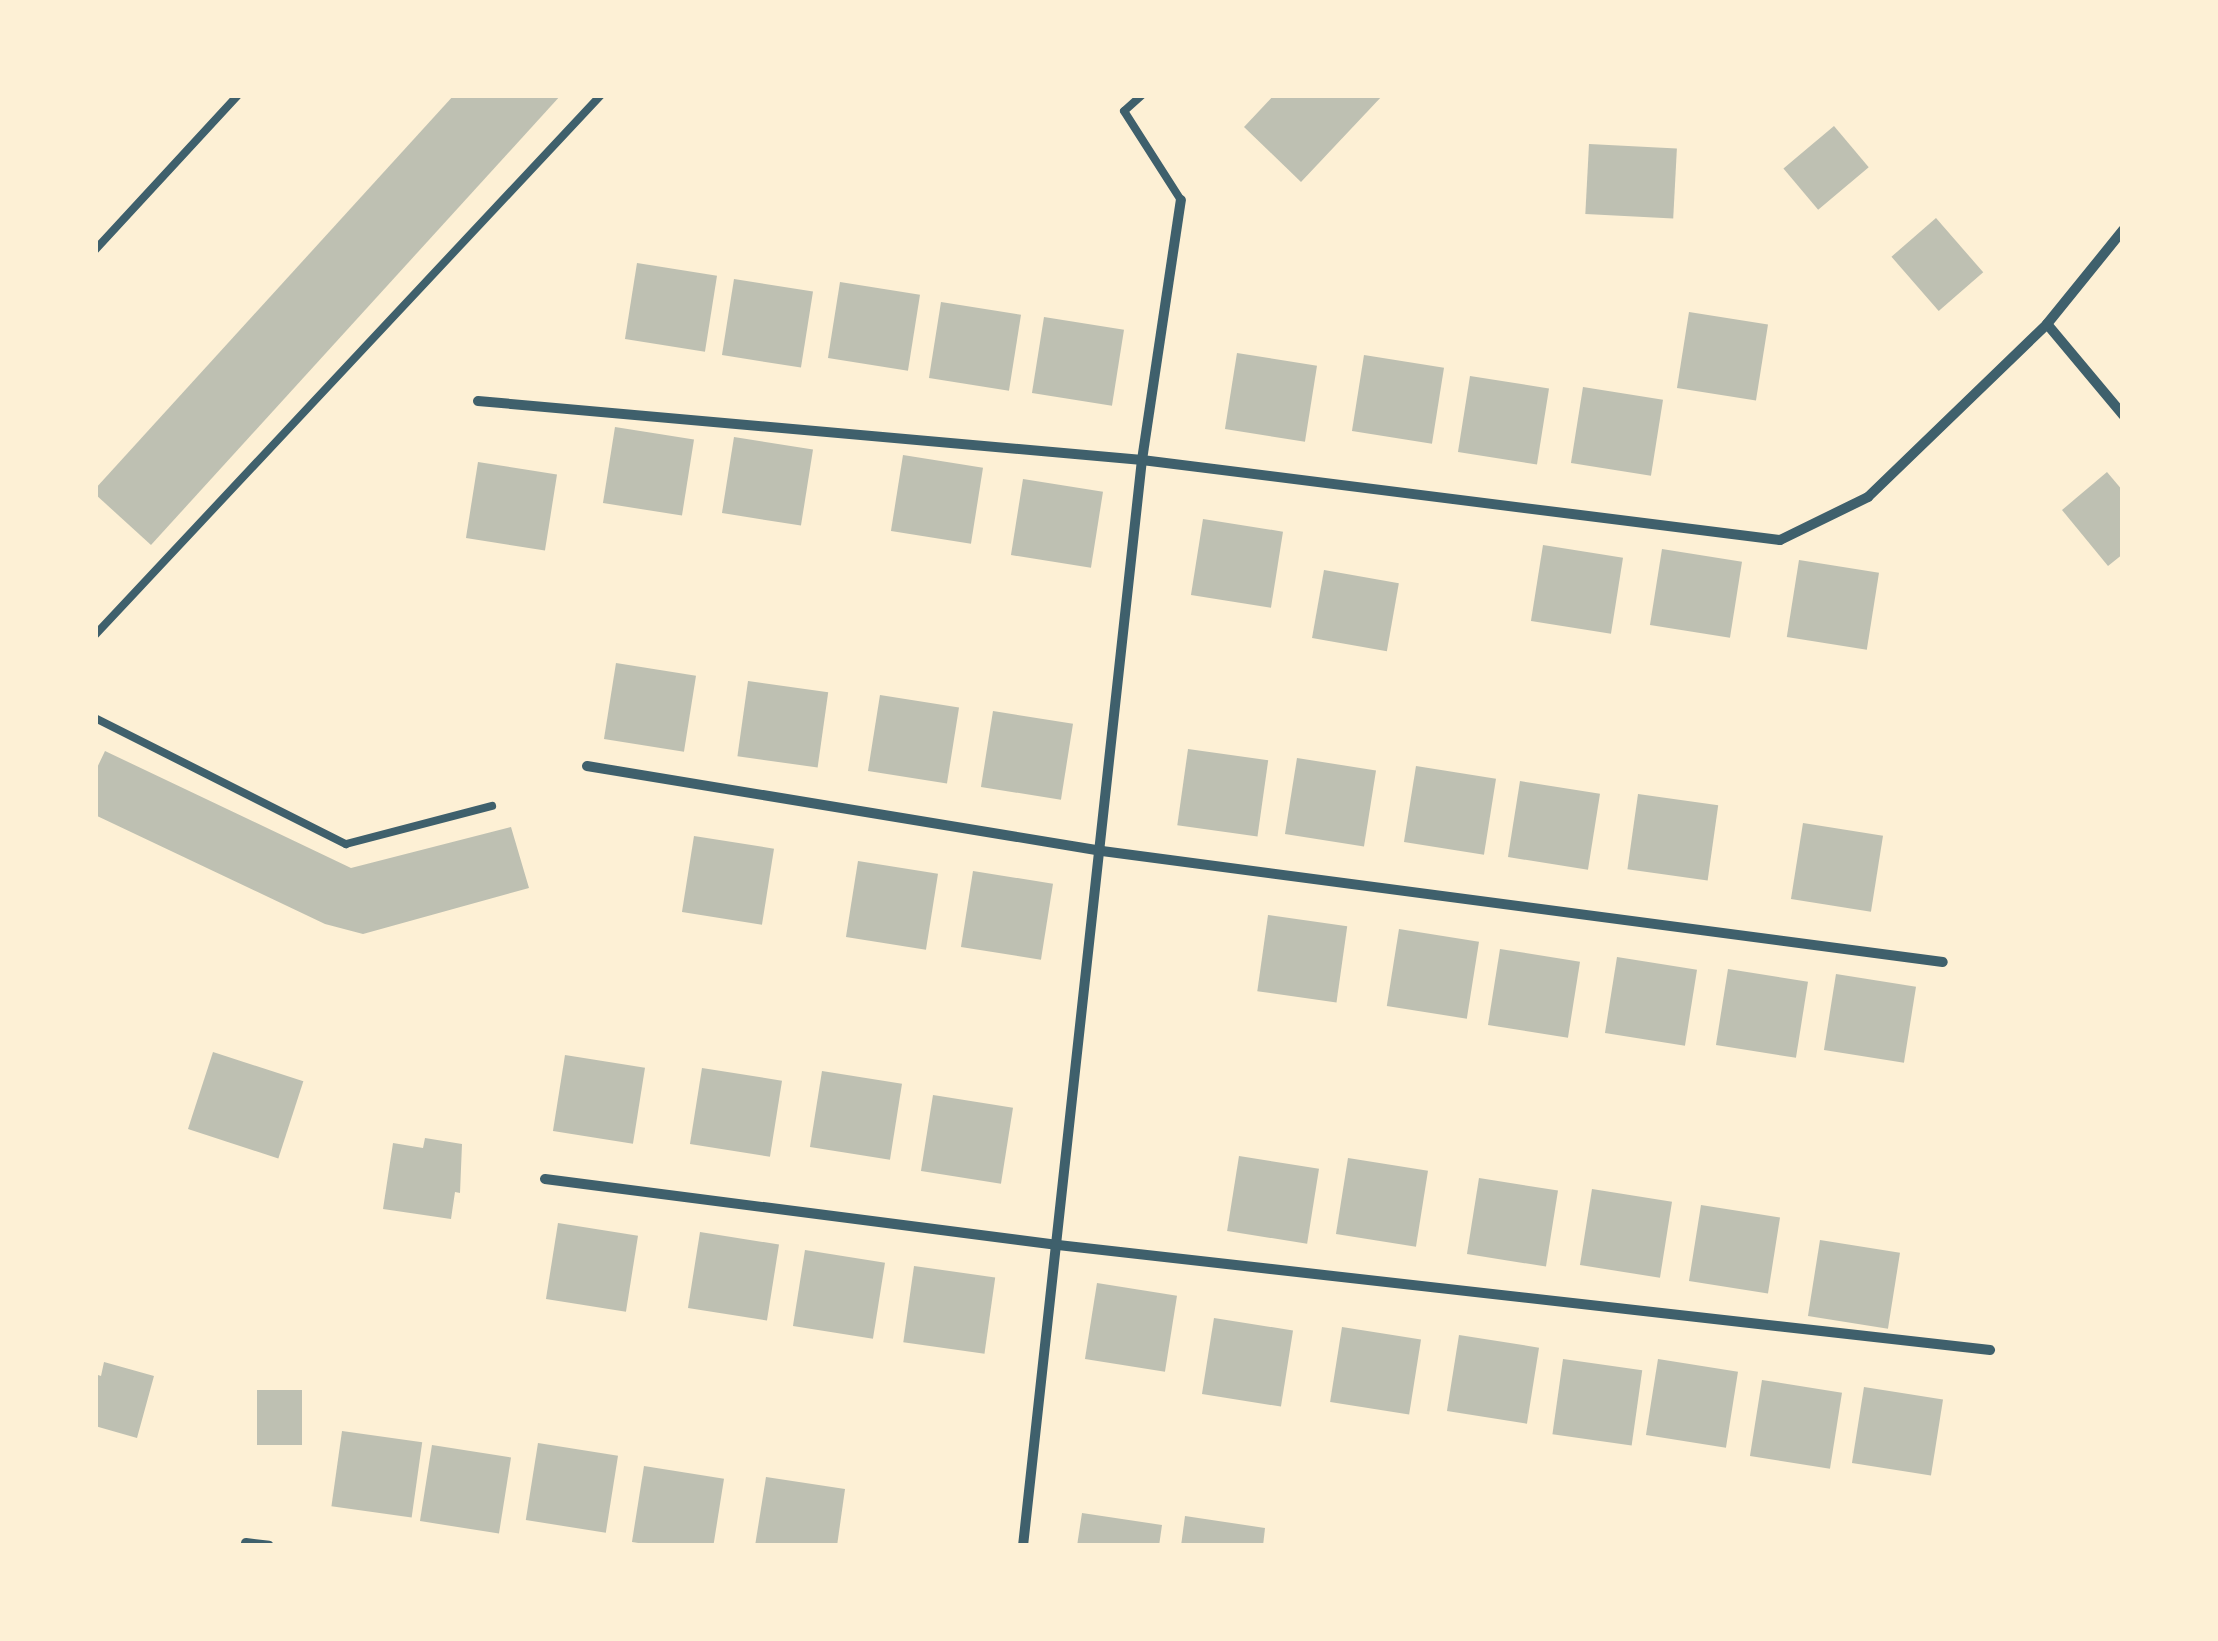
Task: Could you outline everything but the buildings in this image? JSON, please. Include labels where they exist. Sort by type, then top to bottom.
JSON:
[{"type":"street","points":[[1023,1546],[1142,460],[1181,200]]},
{"type":"street","points":[[478,401],[1142,460],[1780,540],[1868,497],[2047,324],[2123,230]]},
{"type":"street","points":[[2047,324],[2123,416]]},
{"type":"street","points":[[586,766],[1102,851],[1943,962]]},
{"type":"street","points":[[544,1179],[1058,1245],[1990,1350]]},
{"type":"street","points":[[246,1543],[269,1546]]},
{"type":"lane","points":[[95,250],[238,95]]},
{"type":"lane","points":[[95,635],[602,95]]},
{"type":"lane","points":[[1142,95],[1124,111],[1181,200]]},
{"type":"lane","points":[[95,718],[346,844],[492,806]]}]
